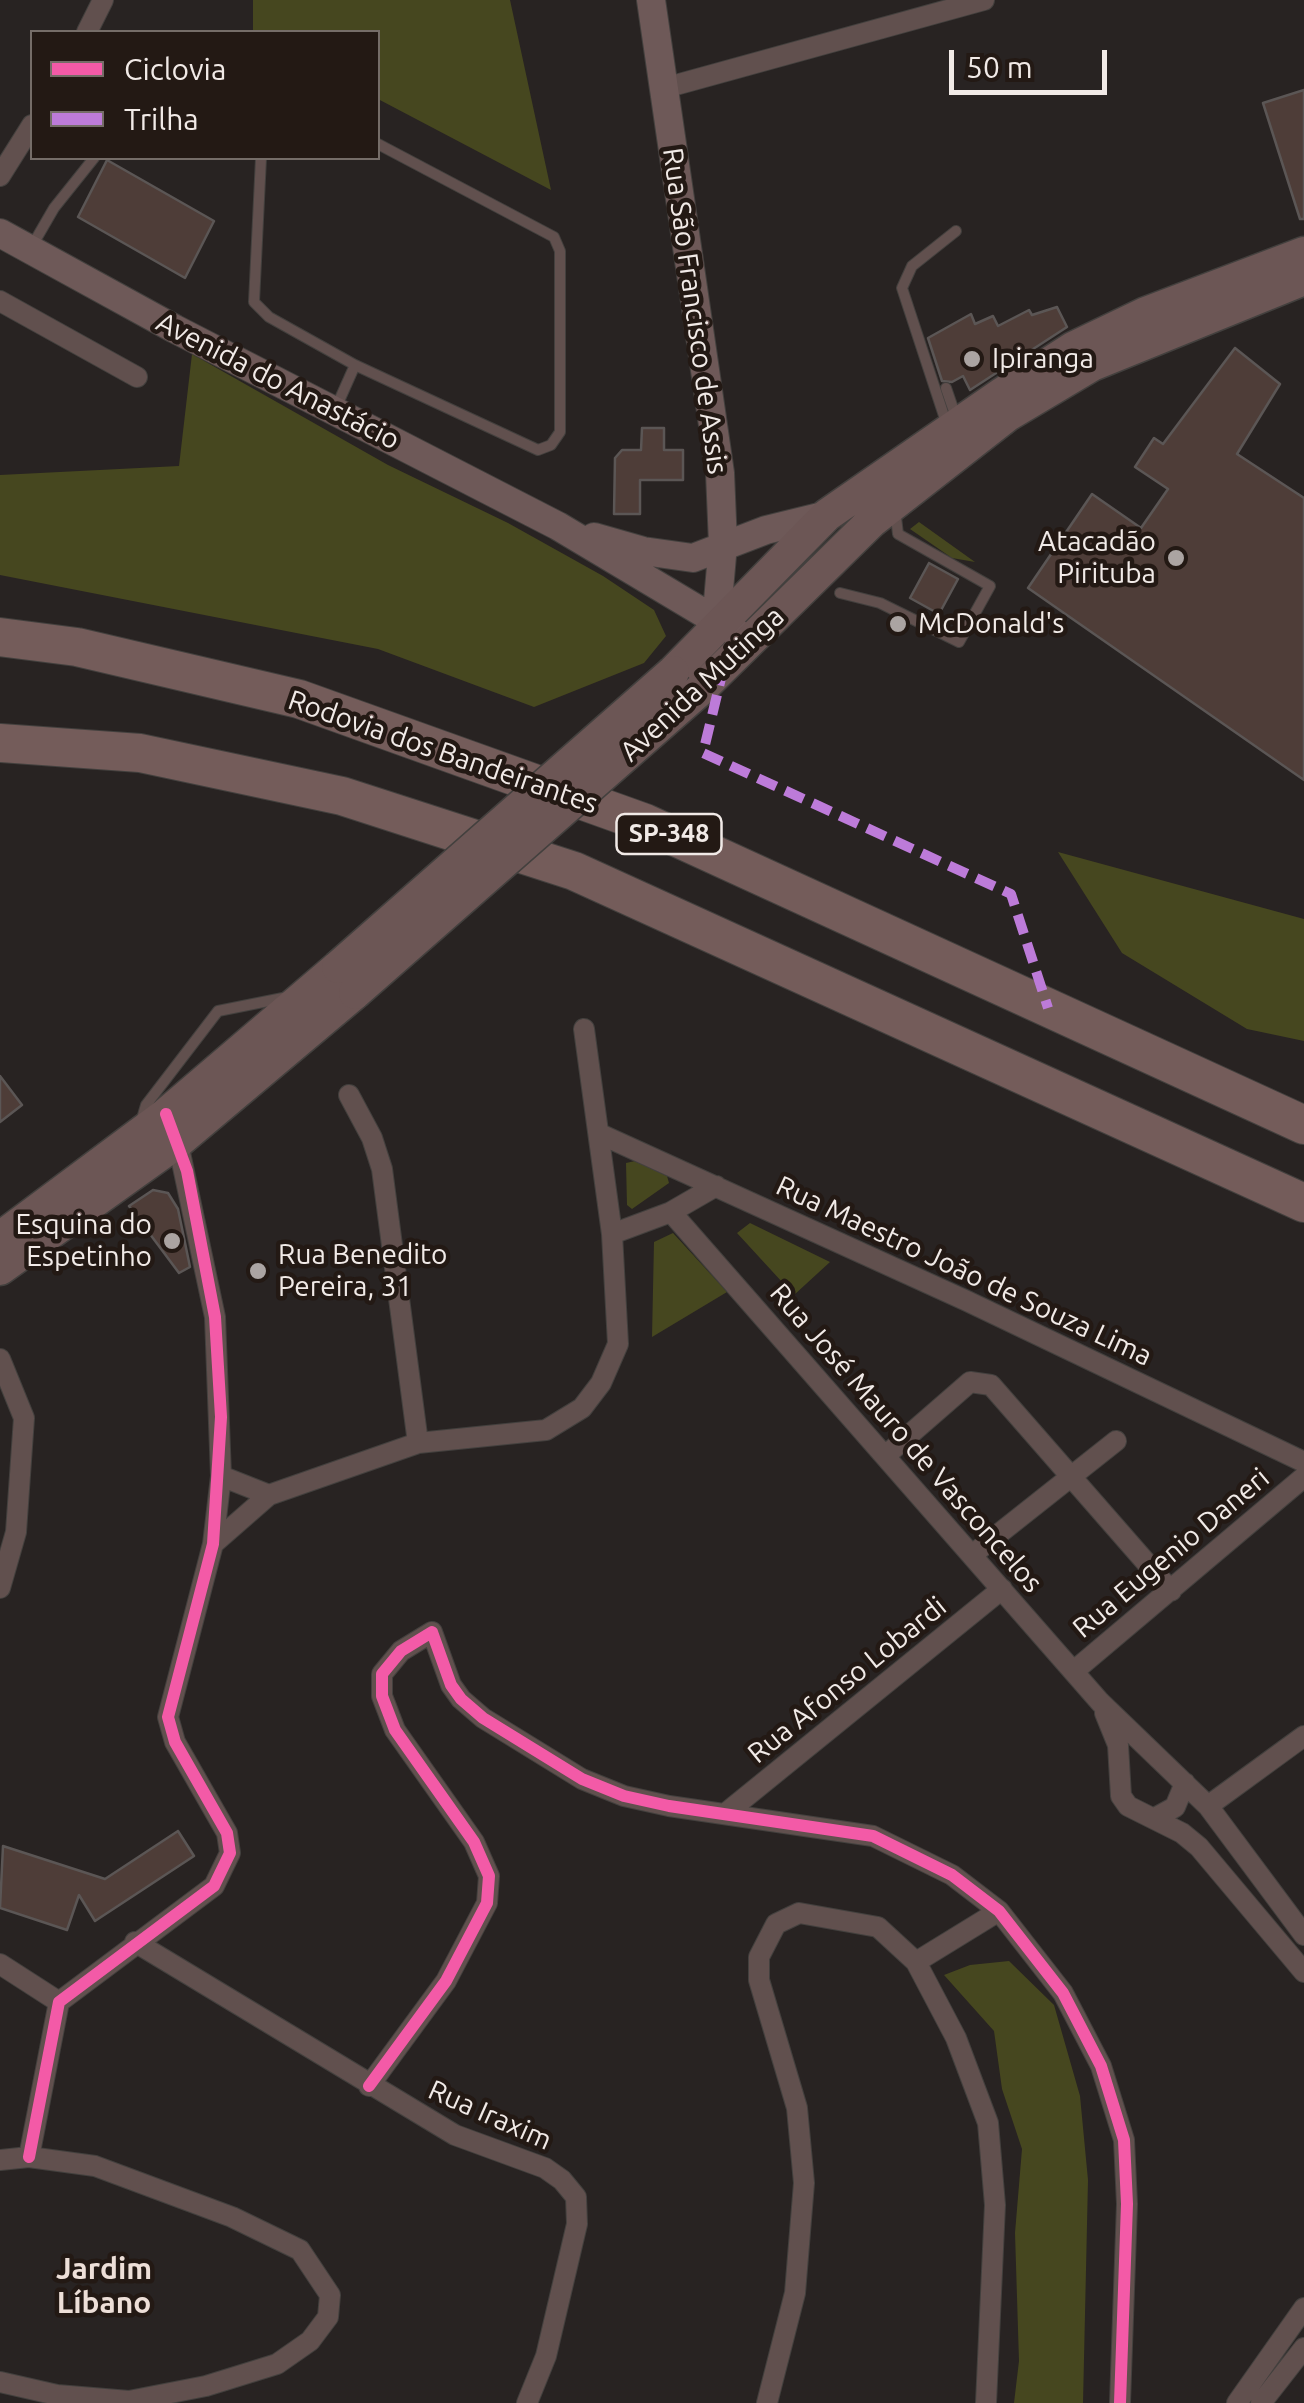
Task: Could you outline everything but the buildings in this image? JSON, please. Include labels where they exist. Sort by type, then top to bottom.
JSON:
[{"type":"highway","name":"Rodovia dos Bandeirantes","points":[[0,637],[77,647],[299,699],[626,816],[1304,1126]]},
{"type":"highway","name":"SP-348","points":[[0,743],[140,753],[342,796],[574,871],[1304,1202]]},
{"type":"main road","name":"Rua São Francisco de Assis","points":[[651,0],[720,473],[723,544],[716,624]]},
{"type":"main road","name":"Avenida do Anastácio","points":[[0,233],[558,526],[716,624],[752,639]]},
{"type":"main road","name":"Avenida Mutinga","points":[[686,681],[716,624],[828,515],[954,428],[1030,365],[1146,313],[1303,276]]},
{"type":"main road","name":"Avenida Mutinga","points":[[0,1269],[347,980],[686,681],[752,639],[894,503],[1008,415],[1092,365],[1303,276]]},
{"type":"main road","name":"Avenida do Anastácio","points":[[558,526],[680,558],[694,558],[723,544],[828,515]]},
{"type":"main road","points":[[799,593],[831,544],[828,515]]},
{"type":"main road","name":"Avenida Mutinga","points":[[0,1238],[137,1134],[172,1127],[308,993],[347,980]]},
{"type":"street","points":[[89,30],[103,0]]},
{"type":"street","points":[[661,89],[984,0]]},
{"type":"street","points":[[0,176],[30,128]]},
{"type":"street","points":[[0,301],[137,377]]},
{"type":"street","points":[[214,1544],[270,1495],[418,1443],[546,1430],[582,1408],[600,1383],[618,1344],[612,1234],[584,1030]]},
{"type":"street","points":[[348,1094],[372,1138],[382,1169],[418,1443]]},
{"type":"street","points":[[28,2157],[60,2002],[214,1886],[230,1853],[227,1833],[175,1742],[168,1717],[214,1544],[221,1476],[215,1317],[172,1127]]},
{"type":"street","name":"Rua Maestro João de Souza Lima","points":[[600,1134],[1304,1462]]},
{"type":"street","points":[[612,1234],[671,1212],[716,1186]]},
{"type":"street","name":"Rua José Mauro de Vasconcelos","points":[[671,1212],[1100,1702],[1208,1806],[1304,1935]]},
{"type":"street","points":[[0,1359],[24,1418],[16,1532],[0,1588]]},
{"type":"street","points":[[885,1456],[970,1382],[991,1385],[1170,1591]]},
{"type":"street","points":[[972,1555],[1116,1441]]},
{"type":"street","points":[[221,1476],[270,1495]]},
{"type":"street","name":"Rua Eugenio Daneri","points":[[1074,1670],[1304,1477]]},
{"type":"street","name":"Rua Afonso Lobardi","points":[[726,1813],[1002,1589]]},
{"type":"street","points":[[370,2086],[469,1943],[486,1903],[490,1876],[474,1842],[395,1730],[382,1696],[382,1674],[400,1651],[432,1632],[450,1685],[462,1700],[483,1718],[582,1779],[624,1796],[873,1836],[952,1875],[1000,1911],[1064,1993],[1101,2066],[1124,2140],[1127,2204],[1120,2403]]},
{"type":"street","name":"Rua José Mauro de Vasconcelos","points":[[1100,1702],[1115,1732],[1120,1779]]},
{"type":"street","points":[[1208,1806],[1304,1736]]},
{"type":"street","points":[[1159,1756],[1136,1761],[1120,1779],[1128,1806],[1155,1818],[1199,1848],[1304,1972]]},
{"type":"street","points":[[1155,1818],[1175,1807],[1185,1783]]},
{"type":"street","points":[[916,1962],[1000,1911]]},
{"type":"street","points":[[766,2403],[795,2293],[804,2183],[797,2108],[760,1980],[762,1947],[776,1924],[799,1913],[834,1916],[878,1927],[916,1962],[956,2038],[988,2124],[996,2205],[986,2403]]},
{"type":"street","name":"Rua Iraxim","points":[[136,1942],[455,2135],[545,2168],[576,2197],[577,2224],[546,2356],[527,2403]]},
{"type":"street","points":[[0,1964],[60,2002]]},
{"type":"street","points":[[0,2160],[28,2157],[96,2166],[232,2217],[300,2250],[330,2295],[328,2317],[310,2342],[277,2364],[206,2386],[129,2400],[57,2394],[0,2382]]},
{"type":"street","points":[[1238,2403],[1304,2308]]},
{"type":"street","points":[[1261,2403],[1304,2348]]},
{"type":"lane","points":[[261,160],[254,302],[269,317],[355,364],[538,450],[551,445],[560,432],[560,252],[554,237],[380,145]]},
{"type":"lane","points":[[30,250],[54,208],[92,160]]},
{"type":"lane","points":[[954,428],[934,399],[902,288],[912,266],[956,232]]},
{"type":"lane","points":[[335,411],[355,364]]},
{"type":"lane","points":[[946,388],[954,428]]},
{"type":"lane","points":[[840,593],[880,603],[959,642],[990,586],[898,534],[894,503]]},
{"type":"lane","points":[[137,1134],[146,1105],[218,1011],[308,993]]},
{"type":"shaded area","points":[[253,0],[510,0],[551,190],[380,100],[380,30],[253,30]]},
{"type":"shaded area","points":[[192,354],[388,465],[508,523],[603,576],[654,610],[666,636],[644,663],[534,707],[378,649],[0,575],[0,475],[179,466]]},
{"type":"shaded area","points":[[919,522],[975,562],[952,558],[910,529]]},
{"type":"shaded area","points":[[1058,852],[1304,919],[1304,1041],[1247,1029],[1122,953]]},
{"type":"shaded area","points":[[635,1161],[667,1176],[669,1183],[632,1209],[627,1205],[626,1163]]},
{"type":"shaded area","points":[[750,1223],[830,1262],[794,1295],[737,1233]]},
{"type":"shaded area","points":[[673,1233],[727,1292],[652,1337],[654,1242]]},
{"type":"shaded area","points":[[1009,1961],[1054,2005],[1080,2096],[1088,2180],[1083,2403],[1014,2403],[1019,2361],[1015,2233],[1022,2149],[1002,2089],[994,2031],[944,1975],[970,1965]]},
{"type":"marked path","points":[[724,666],[703,753],[1011,894],[1048,1008]]},
{"type":"cycle path","points":[[29,2157],[59,2002],[214,1886],[230,1853],[227,1833],[175,1742],[168,1717],[213,1544],[221,1417],[215,1317],[187,1171],[166,1114]]},
{"type":"cycle path","points":[[369,2086],[446,1981],[487,1903],[489,1876],[474,1842],[395,1730],[382,1696],[382,1674],[401,1651],[432,1632],[451,1685],[461,1699],[483,1718],[582,1779],[624,1796],[669,1806],[873,1836],[952,1875],[999,1911],[1063,1993],[1101,2066],[1124,2140],[1127,2204],[1120,2403]]},
{"type":"place","name":"Ipiranga","points":[[972,359]]},
{"type":"place","name":"Atacadão Pirituba","points":[[1176,558]]},
{"type":"place","name":"McDonald's","points":[[898,624]]},
{"type":"place","name":"Esquina do Espetinho","points":[[172,1241]]},
{"type":"place","name":"Rua Benedito Pereira, 31","points":[[258,1271]]},
{"type":"district","name":"Jardim Líbano","points":[[104,2286]]}]
